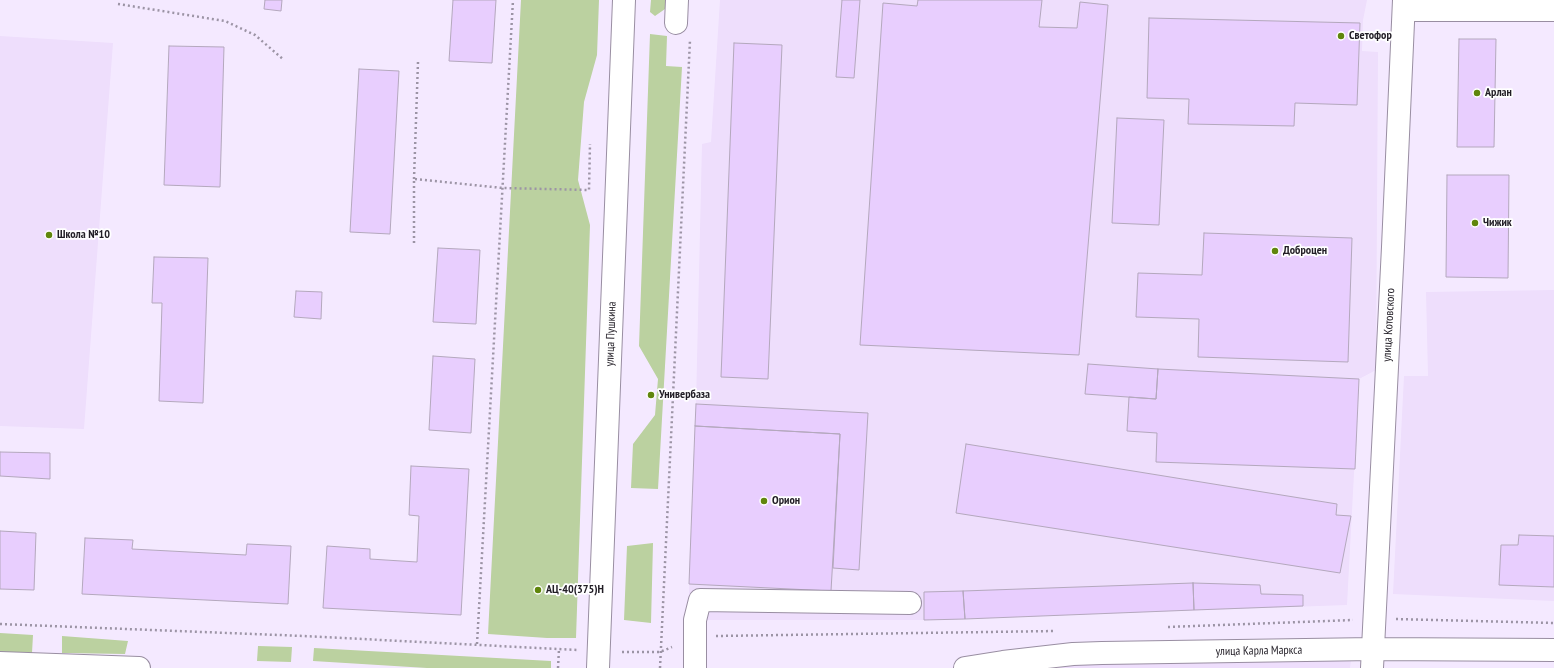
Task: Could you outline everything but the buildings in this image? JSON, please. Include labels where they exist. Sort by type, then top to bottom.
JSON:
[{"type":"street","name":"улица Пушкина","points":[[598,668],[624,0]]},
{"type":"street","points":[[676,23],[677,0]]},
{"type":"street","points":[[1404,5],[1554,10]]},
{"type":"street","name":"улица Котовского","points":[[1372,659],[1404,5]]},
{"type":"street","points":[[695,668],[695,620],[700,600],[910,603]]},
{"type":"street","name":"улица Карла Маркса","points":[[964,668],[1003,662],[1095,653],[1372,659],[1554,650]]},
{"type":"street","points":[[0,663],[140,668]]},
{"type":"path","points":[[477,644],[513,0]]},
{"type":"path","points":[[118,4],[225,21],[255,35],[284,60]]},
{"type":"path","points":[[660,668],[690,40]]},
{"type":"path","points":[[414,243],[414,178],[418,62]]},
{"type":"path","points":[[414,178],[503,188],[589,190],[590,144]]},
{"type":"path","points":[[1160,628],[1374,618],[1554,623]]},
{"type":"path","points":[[0,624],[296,635],[566,650]]},
{"type":"path","points":[[660,652],[695,636],[1057,631]]},
{"type":"path","points":[[558,668],[559,649]]},
{"type":"shaded area","name":"Универбаза","points":[[720,0],[1367,0],[1363,20],[1362,51],[1378,52],[1376,370],[1359,379],[1347,605],[924,620],[688,620],[696,404],[702,144],[711,142]]},
{"type":"shaded area","name":"Школа №10","points":[[0,36],[113,43],[84,429],[0,426]]},
{"type":"shaded area","points":[[1554,290],[1554,601],[1393,594],[1404,376],[1428,376],[1426,292]]},
{"type":"shaded area","points":[[1351,659],[1350,668],[1052,668],[1052,663]]},
{"type":"green space","points":[[521,0],[599,0],[597,55],[584,102],[578,180],[590,225],[576,638],[547,638],[488,634]]},
{"type":"green space","points":[[651,0],[665,0],[665,9],[655,16],[650,12]]},
{"type":"green space","points":[[650,34],[667,36],[666,66],[682,67],[658,489],[631,488],[633,444],[655,415],[658,379],[639,346]]},
{"type":"green space","points":[[653,543],[651,623],[624,620],[627,546]]},
{"type":"green space","points":[[0,633],[33,635],[32,653],[0,652]]},
{"type":"green space","points":[[62,636],[128,641],[125,654],[62,653]]},
{"type":"green space","points":[[258,646],[292,647],[291,662],[257,661]]},
{"type":"green space","points":[[314,648],[551,661],[551,668],[427,668],[313,661]]},
{"type":"place","name":"Светофор","points":[[1341,36]]},
{"type":"place","name":"Арлан","points":[[1477,93]]},
{"type":"place","name":"Чижик","points":[[1475,223]]},
{"type":"place","name":"Школа №10","points":[[49,235]]},
{"type":"place","name":"Доброцен","points":[[1275,251]]},
{"type":"place","name":"Универбаза","points":[[651,395]]},
{"type":"place","name":"Орион","points":[[764,501]]},
{"type":"place","name":"АЦ-40(375)Н","points":[[538,590]]}]
